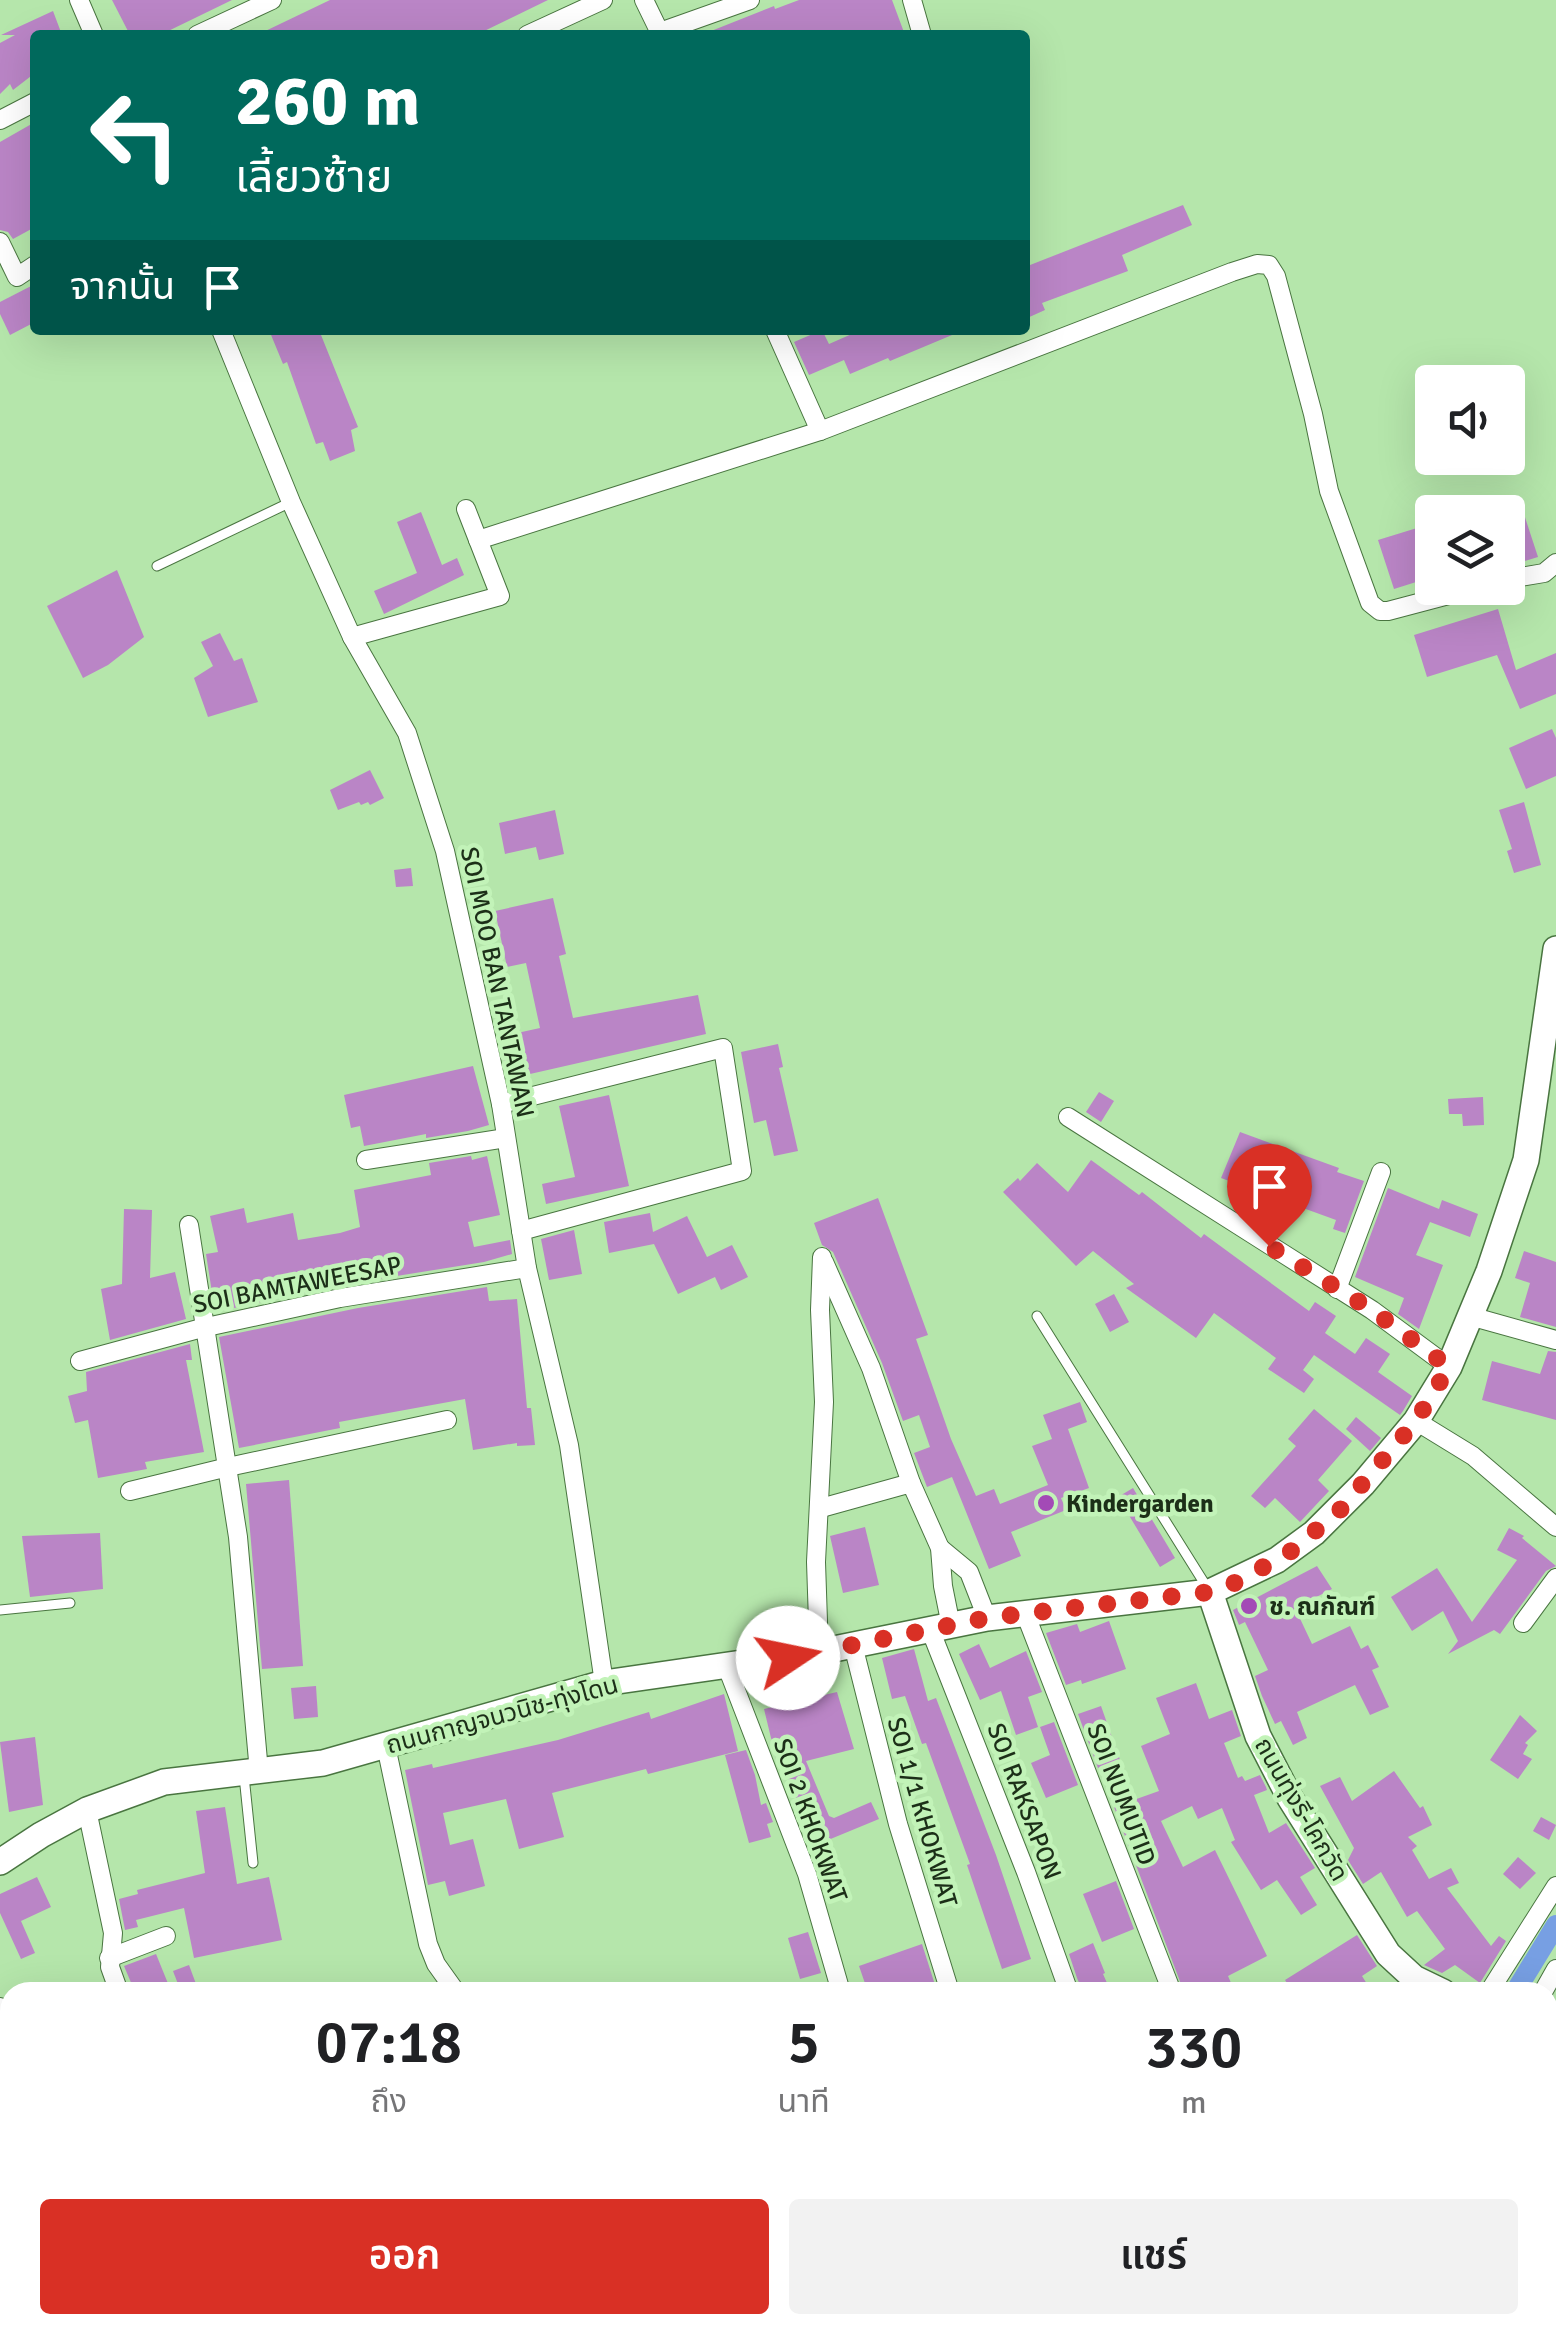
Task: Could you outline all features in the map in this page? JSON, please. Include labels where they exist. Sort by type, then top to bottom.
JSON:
[{"type":"street","points":[[79,0],[92,30]]},
{"type":"street","points":[[209,30],[272,0]]},
{"type":"street","points":[[538,30],[602,0]]},
{"type":"street","points":[[644,0],[659,30]]},
{"type":"street","points":[[671,30],[750,0]]},
{"type":"street","points":[[912,0],[921,30]]},
{"type":"street","points":[[0,120],[30,105]]},
{"type":"street","points":[[0,242],[17,277],[30,268]]},
{"type":"street","points":[[478,540],[820,432],[1263,263],[1276,276],[1329,491],[1372,606],[1380,612],[1415,604]]},
{"type":"street","name":"SOI MOO BAN TANTAWAN","points":[[223,335],[291,502],[352,637],[407,733],[422,770],[456,892],[501,1104],[527,1268],[569,1445],[604,1683]]},
{"type":"street","points":[[777,335],[820,432]]},
{"type":"street","points":[[352,637],[500,596],[466,510]]},
{"type":"street","points":[[1525,577],[1544,573],[1556,562]]},
{"type":"street","name":"ถนนกาญจนวนิช-ทุ่งโดน","points":[[2,1858],[87,1810],[164,1782],[323,1763],[604,1683],[818,1652],[987,1618],[1210,1592],[1251,1575],[1302,1543],[1340,1510],[1416,1421],[1449,1367],[1490,1271],[1526,1160],[1556,949]]},
{"type":"street","points":[[501,1104],[723,1048],[742,1172],[521,1231]]},
{"type":"street","points":[[1068,1118],[1372,1310],[1449,1367]]},
{"type":"street","points":[[366,1160],[506,1138]]},
{"type":"street","points":[[1336,1289],[1380,1172]]},
{"type":"street","points":[[189,1226],[202,1328],[238,1537],[251,1772]]},
{"type":"street","points":[[818,1652],[816,1562],[822,1508],[824,1402],[822,1256],[871,1368],[910,1483],[940,1548],[969,1572],[987,1618]]},
{"type":"street","name":"SOI BAMTAWEESAP","points":[[80,1361],[202,1328],[340,1298],[527,1268]]},
{"type":"street","points":[[1470,1316],[1556,1340]]},
{"type":"street","points":[[130,1492],[447,1420]]},
{"type":"street","points":[[1416,1421],[1473,1456],[1556,1527]]},
{"type":"street","points":[[822,1508],[910,1483]]},
{"type":"street","name":"SOI RAKSAPON","points":[[940,1548],[940,1628],[1066,1982]]},
{"type":"street","points":[[1523,1623],[1556,1578]]},
{"type":"street","name":"ถนนทุ่งรี-โคกวัด","points":[[1210,1592],[1258,1736],[1290,1798],[1388,1954],[1422,1982]]},
{"type":"street","name":"SOI NUMUTID","points":[[1025,1613],[1168,1982]]},
{"type":"street","name":"SOI 1/1 KHOKWAT","points":[[853,1645],[898,1824],[947,1982]]},
{"type":"street","name":"SOI 2 KHOKWAT","points":[[728,1667],[807,1874],[839,1982]]},
{"type":"street","points":[[386,1746],[428,1944],[449,1982]]},
{"type":"street","points":[[87,1810],[112,1924],[109,1958],[116,1982]]},
{"type":"street","points":[[1495,1982],[1556,1886]]},
{"type":"street","points":[[109,1958],[166,1936]]},
{"type":"lane","points":[[157,566],[291,502]]},
{"type":"lane","points":[[1037,1316],[1210,1592]]},
{"type":"lane","points":[[0,1610],[70,1603]]},
{"type":"lane","points":[[251,1772],[253,1863]]},
{"type":"building","points":[[112,0],[232,0],[170,30],[127,30]]},
{"type":"building","points":[[330,0],[548,0],[486,30],[267,30]]},
{"type":"building","points":[[799,0],[892,0],[903,30],[714,30],[774,6],[775,9]]},
{"type":"building","points":[[53,11],[60,30],[30,30],[30,77],[13,90],[10,84],[0,94],[0,43],[15,35],[1,35]]},
{"type":"building","points":[[30,125],[30,230],[13,239],[0,230],[0,142]]},
{"type":"building","points":[[1183,205],[1192,225],[1122,255],[1128,271],[1042,303],[1045,310],[1030,317],[1030,265]]},
{"type":"building","points":[[30,287],[30,325],[10,335],[0,314],[0,302]]},
{"type":"building","points":[[271,335],[321,335],[358,427],[351,430],[355,451],[330,461],[323,442],[316,444],[287,362],[283,364]]},
{"type":"building","points":[[810,335],[824,335],[829,344],[850,335],[952,335],[850,374],[844,360],[809,375],[794,342]]},
{"type":"building","points":[[421,512],[442,565],[457,558],[464,575],[384,614],[374,591],[417,573],[397,522]]},
{"type":"building","points":[[1525,517],[1538,557],[1525,561]]},
{"type":"building","points":[[1415,529],[1415,582],[1394,589],[1378,540]]},
{"type":"building","points":[[117,570],[144,637],[108,665],[83,678],[47,606]]},
{"type":"building","points":[[1498,609],[1516,670],[1556,653],[1556,694],[1520,709],[1497,655],[1427,677],[1414,635]]},
{"type":"building","points":[[220,633],[234,661],[242,658],[258,702],[208,717],[194,678],[213,666],[201,642]]},
{"type":"building","points":[[1552,729],[1556,738],[1556,776],[1526,789],[1509,748]]},
{"type":"building","points":[[370,770],[384,798],[370,805],[359,802],[338,810],[330,790]]},
{"type":"building","points":[[1524,802],[1541,865],[1514,873],[1507,851],[1512,849],[1499,810]]},
{"type":"building","points":[[555,810],[564,854],[539,860],[536,847],[505,854],[499,823]]},
{"type":"building","points":[[411,868],[413,886],[396,887],[394,870]]},
{"type":"building","points":[[553,898],[566,954],[559,956],[573,1018],[698,995],[706,1034],[508,1079],[499,1037],[540,1028],[526,963],[507,967],[495,911]]},
{"type":"building","points":[[778,1044],[783,1067],[779,1068],[798,1151],[774,1156],[766,1120],[754,1123],[741,1052]]},
{"type":"building","points":[[473,1066],[489,1125],[364,1146],[360,1126],[351,1128],[344,1095]]},
{"type":"building","points":[[1099,1092],[1114,1101],[1101,1122],[1086,1112]]},
{"type":"building","points":[[609,1095],[629,1186],[546,1204],[542,1184],[575,1177],[559,1106]]},
{"type":"building","points":[[1483,1097],[1484,1125],[1463,1126],[1462,1114],[1449,1114],[1448,1099]]},
{"type":"building","points":[[1240,1132],[1364,1181],[1345,1233],[1333,1229],[1336,1220],[1221,1178]]},
{"type":"building","points":[[471,1156],[472,1160],[487,1156],[500,1215],[468,1222],[474,1247],[510,1240],[512,1254],[353,1283],[348,1264],[318,1270],[322,1289],[215,1312],[206,1254],[218,1252],[210,1216],[244,1208],[247,1223],[293,1213],[298,1240],[340,1233],[360,1227],[354,1190],[431,1175],[429,1163]]},
{"type":"building","points":[[1091,1160],[1139,1195],[1142,1192],[1201,1238],[1204,1234],[1309,1311],[1315,1302],[1336,1316],[1325,1333],[1355,1354],[1366,1338],[1390,1354],[1378,1372],[1412,1396],[1400,1415],[1314,1355],[1303,1370],[1314,1379],[1304,1393],[1268,1369],[1276,1358],[1214,1313],[1196,1338],[1126,1288],[1134,1284],[1093,1251],[1076,1266],[1003,1192],[1037,1163],[1068,1192]]},
{"type":"building","points":[[1388,1188],[1439,1209],[1442,1200],[1478,1214],[1470,1237],[1430,1222],[1416,1255],[1443,1265],[1419,1329],[1398,1314],[1404,1298],[1355,1277]]},
{"type":"building","points":[[878,1198],[928,1335],[916,1339],[951,1439],[976,1496],[994,1489],[1000,1504],[1048,1485],[1032,1446],[1052,1439],[1043,1415],[1080,1402],[1087,1422],[1068,1429],[1089,1488],[1061,1498],[1066,1510],[1011,1532],[1021,1556],[989,1569],[952,1477],[927,1487],[914,1453],[930,1447],[919,1415],[903,1421],[833,1252],[822,1245],[814,1223]]},
{"type":"building","points":[[124,1209],[152,1210],[150,1278],[175,1272],[186,1319],[110,1340],[101,1289],[122,1284]]},
{"type":"building","points":[[650,1213],[653,1232],[687,1216],[707,1257],[732,1245],[748,1277],[721,1290],[715,1277],[678,1294],[654,1244],[609,1253],[604,1222]]},
{"type":"building","points":[[574,1230],[582,1274],[549,1280],[541,1239]]},
{"type":"building","points":[[1524,1251],[1556,1262],[1556,1327],[1520,1317],[1530,1283],[1515,1278]]},
{"type":"building","points":[[487,1287],[489,1301],[517,1299],[527,1408],[531,1408],[535,1445],[517,1443],[473,1450],[465,1399],[339,1422],[340,1428],[239,1448],[219,1337],[358,1308]]},
{"type":"building","points":[[1114,1294],[1129,1322],[1110,1332],[1095,1304]]},
{"type":"building","points":[[190,1344],[192,1360],[186,1360],[204,1452],[145,1462],[147,1469],[98,1478],[88,1420],[75,1423],[68,1396],[87,1391],[86,1372]]},
{"type":"building","points":[[1548,1351],[1556,1352],[1556,1420],[1482,1400],[1492,1361],[1540,1374]]},
{"type":"building","points":[[1314,1409],[1352,1441],[1318,1480],[1329,1491],[1300,1522],[1275,1498],[1265,1508],[1251,1496],[1296,1446],[1288,1439]]},
{"type":"building","points":[[1356,1417],[1381,1438],[1370,1451],[1346,1429]]},
{"type":"building","points":[[289,1480],[303,1666],[262,1669],[246,1484]]},
{"type":"building","points":[[1133,1488],[1175,1558],[1160,1567],[1118,1497]]},
{"type":"building","points":[[865,1527],[879,1585],[843,1593],[830,1536]]},
{"type":"building","points":[[1509,1528],[1524,1536],[1556,1566],[1546,1571],[1500,1634],[1494,1630],[1448,1654],[1458,1641],[1443,1611],[1412,1631],[1391,1597],[1437,1568],[1472,1622],[1517,1560],[1497,1550]]},
{"type":"building","points":[[100,1533],[103,1589],[30,1597],[22,1536]]},
{"type":"building","points":[[1317,1566],[1332,1589],[1295,1608],[1312,1644],[1350,1626],[1361,1649],[1368,1645],[1379,1667],[1372,1670],[1389,1707],[1370,1715],[1355,1685],[1297,1712],[1307,1738],[1293,1745],[1281,1721],[1275,1724],[1262,1696],[1255,1676],[1268,1670],[1245,1622],[1239,1625],[1233,1610]]},
{"type":"building","points":[[1109,1621],[1126,1669],[1082,1684],[1081,1680],[1066,1685],[1046,1633],[1077,1624],[1080,1632]]},
{"type":"building","points":[[979,1644],[990,1668],[1026,1651],[1042,1692],[1028,1697],[1038,1727],[1016,1735],[1001,1691],[980,1700],[959,1654]]},
{"type":"building","points":[[914,1649],[928,1701],[936,1698],[1031,1959],[1002,1969],[967,1865],[970,1864],[926,1743],[922,1744],[905,1696],[892,1699],[882,1658]]},
{"type":"building","points":[[1196,1683],[1209,1719],[1232,1710],[1241,1736],[1224,1743],[1238,1778],[1242,1776],[1245,1781],[1260,1775],[1267,1790],[1254,1795],[1269,1833],[1286,1823],[1315,1868],[1300,1877],[1317,1905],[1301,1915],[1277,1880],[1261,1890],[1231,1842],[1235,1840],[1222,1808],[1198,1819],[1192,1806],[1161,1821],[1183,1867],[1215,1850],[1267,1956],[1228,1976],[1231,1982],[1180,1982],[1114,1807],[1159,1791],[1141,1746],[1170,1734],[1156,1698]]},
{"type":"building","points":[[316,1686],[318,1717],[294,1719],[291,1688]]},
{"type":"building","points":[[837,1692],[854,1749],[806,1761],[829,1816],[834,1818],[871,1802],[879,1819],[816,1845],[771,1738],[764,1709]]},
{"type":"building","points":[[724,1694],[738,1751],[552,1793],[564,1837],[519,1849],[506,1799],[443,1813],[450,1845],[473,1839],[485,1886],[449,1896],[445,1881],[428,1885],[405,1770],[432,1764],[433,1768],[558,1740],[649,1712],[651,1719]]},
{"type":"building","points":[[1101,1706],[1120,1760],[1098,1768],[1078,1714]]},
{"type":"building","points":[[1520,1715],[1537,1731],[1525,1743],[1528,1745],[1523,1754],[1532,1759],[1518,1779],[1490,1760]]},
{"type":"building","points":[[1054,1722],[1078,1785],[1046,1798],[1031,1763],[1050,1755],[1040,1727]]},
{"type":"building","points":[[35,1737],[43,1805],[9,1812],[0,1742]]},
{"type":"building","points":[[746,1750],[761,1805],[766,1803],[773,1822],[767,1824],[771,1837],[749,1843],[725,1755]]},
{"type":"building","points":[[1394,1771],[1420,1808],[1423,1806],[1432,1825],[1408,1837],[1417,1846],[1412,1850],[1429,1879],[1451,1868],[1459,1883],[1447,1888],[1491,1946],[1499,1936],[1506,1941],[1481,1982],[1455,1965],[1442,1973],[1424,1965],[1445,1949],[1417,1911],[1407,1917],[1381,1872],[1363,1884],[1348,1860],[1354,1848],[1320,1786],[1340,1777],[1352,1801]]},
{"type":"building","points":[[225,1807],[237,1884],[269,1877],[282,1940],[194,1958],[184,1908],[136,1920],[138,1927],[125,1930],[119,1899],[138,1894],[137,1890],[205,1873],[196,1811]]},
{"type":"building","points":[[1541,1817],[1556,1825],[1549,1840],[1533,1831]]},
{"type":"building","points":[[1518,1857],[1536,1873],[1520,1889],[1503,1874]]},
{"type":"building","points":[[37,1877],[51,1907],[21,1921],[35,1953],[21,1959],[0,1913],[0,1894]]},
{"type":"building","points":[[1116,1881],[1134,1929],[1102,1942],[1083,1894]]},
{"type":"building","points":[[808,1932],[821,1973],[800,1979],[788,1938]]},
{"type":"building","points":[[1357,1935],[1377,1966],[1362,1976],[1366,1982],[1285,1980]]},
{"type":"building","points":[[1093,1943],[1107,1982],[1079,1982],[1069,1954]]},
{"type":"building","points":[[922,1944],[934,1982],[865,1982],[859,1966]]},
{"type":"building","points":[[156,1954],[167,1982],[131,1982],[124,1966]]},
{"type":"building","points":[[189,1965],[195,1982],[177,1982],[173,1971]]},
{"type":"waterway","points":[[1521,1982],[1556,1925]]},
{"type":"place","name":"Kindergarden","points":[[1046,1503]]},
{"type":"place","name":"ช. ณกัณฑ์","points":[[1249,1606]]},
{"type":"route","points":[[788,1658],[987,1618],[1210,1592],[1264,1568],[1314,1533],[1390,1454],[1449,1367],[1372,1310],[1269,1246]]}]
